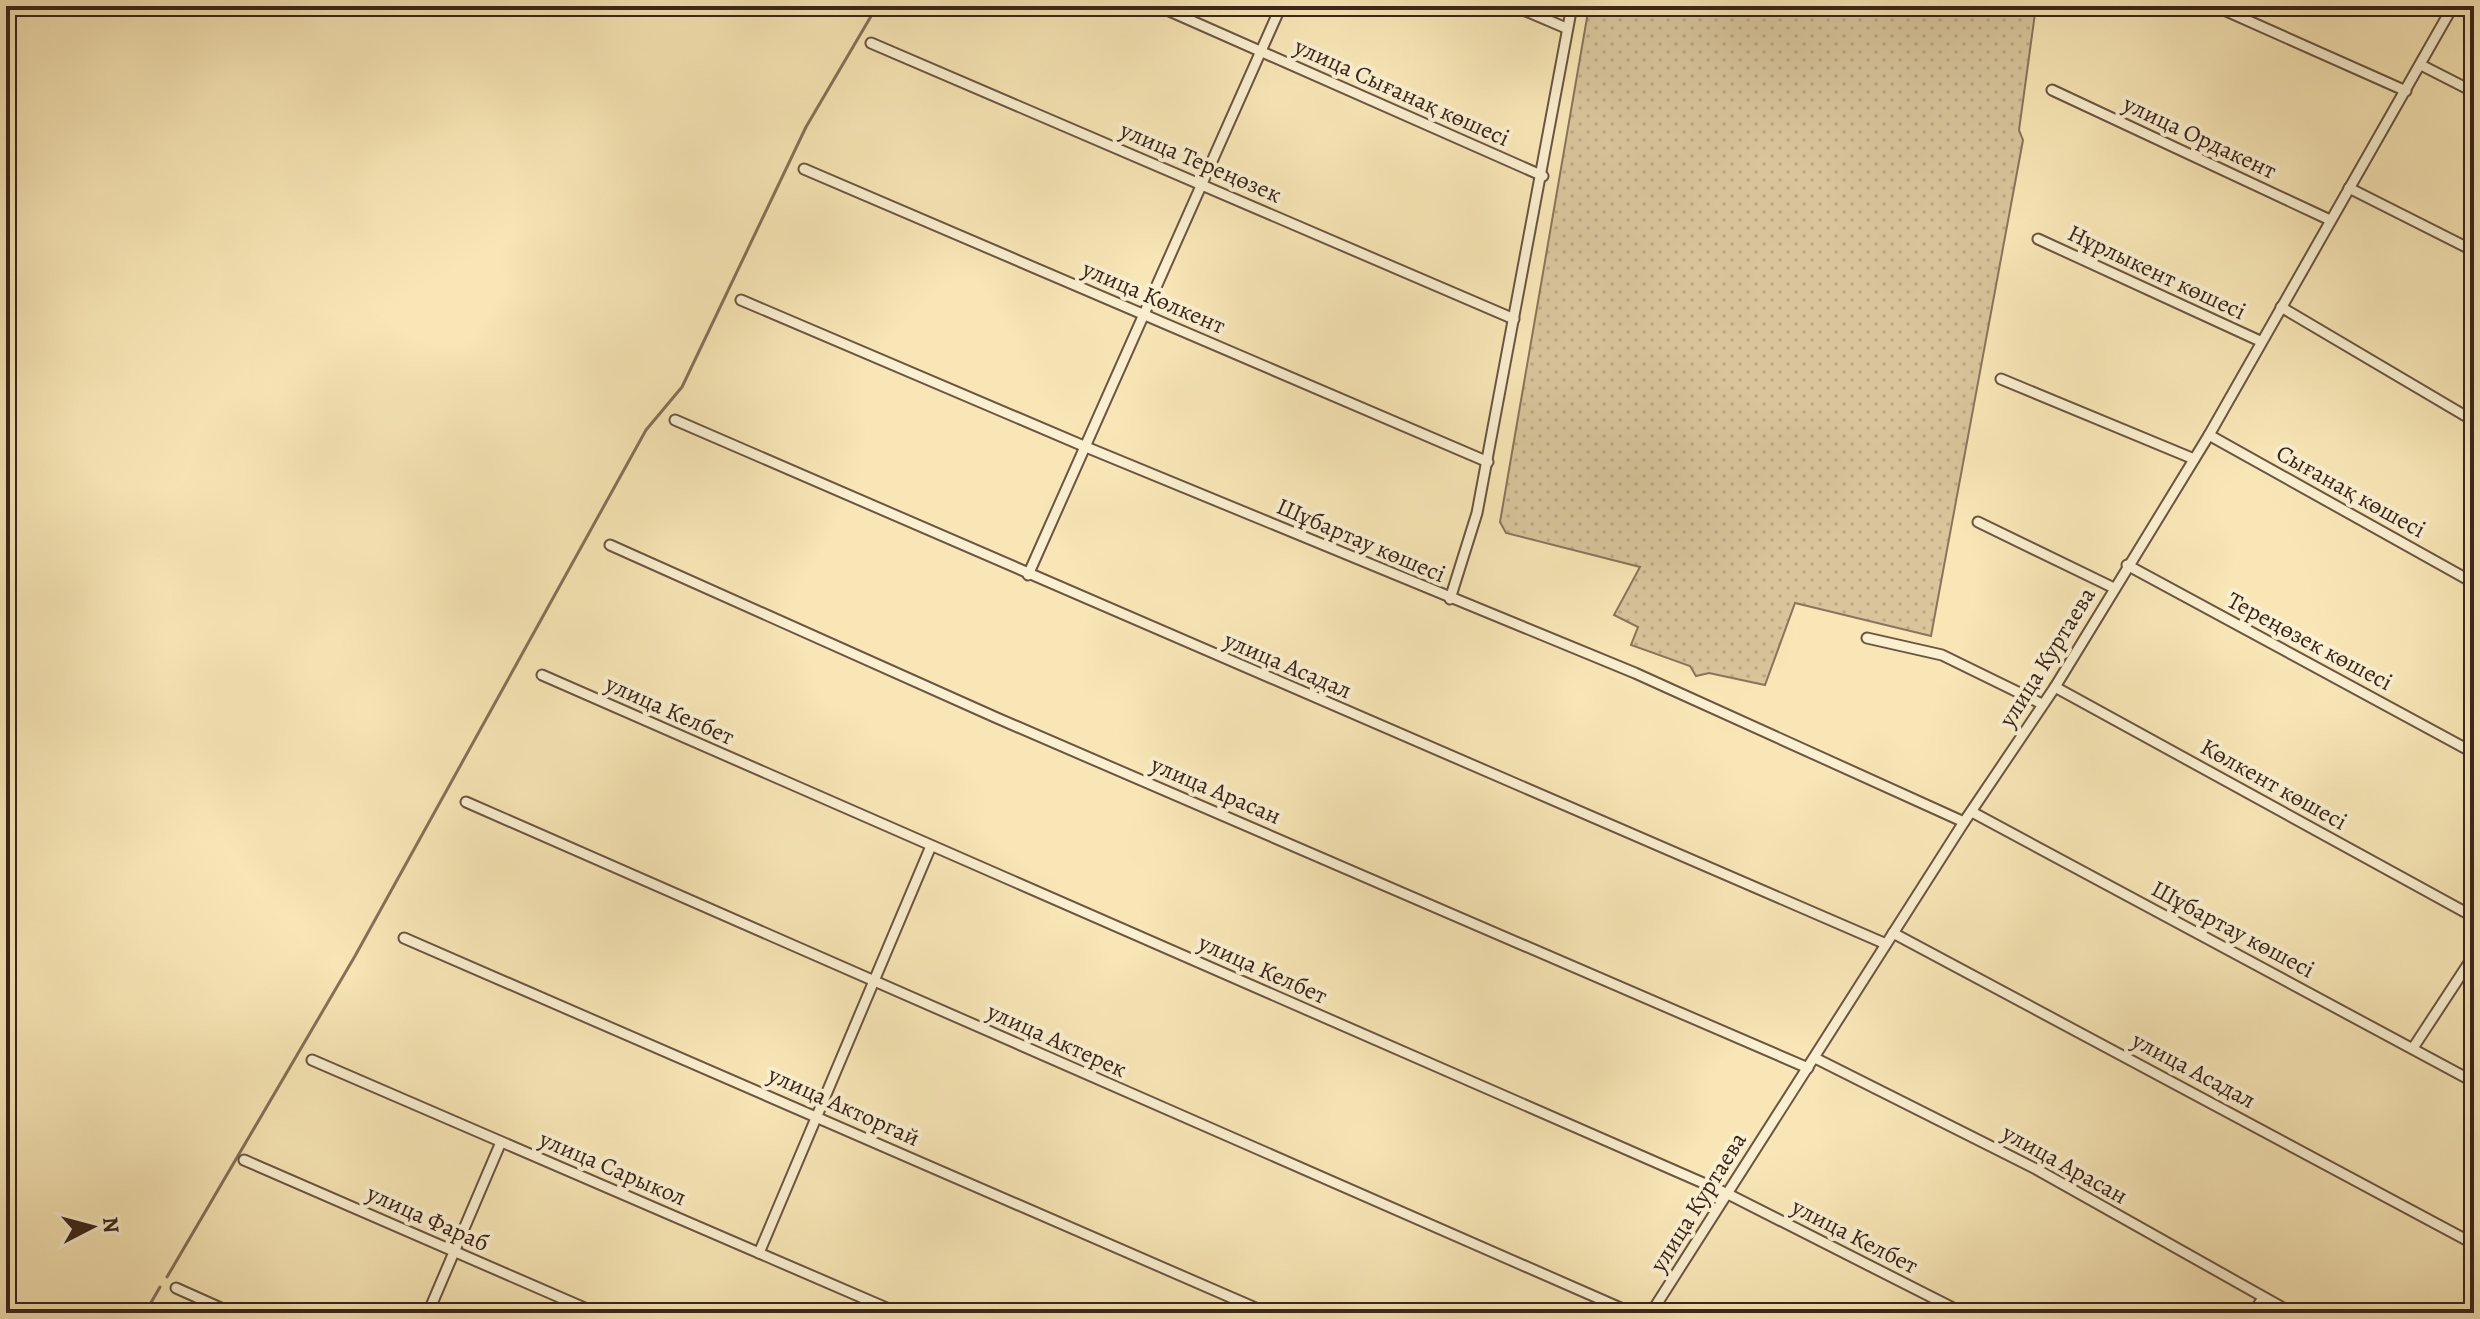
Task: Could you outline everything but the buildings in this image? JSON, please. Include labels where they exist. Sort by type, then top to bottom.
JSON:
[{"type":"street","name":"улица Сығанақ көшесі","points":[[1158,6],[1543,176]]},
{"type":"street","points":[[1028,575],[1281,6]]},
{"type":"street","points":[[1514,6],[1566,28]]},
{"type":"street","points":[[1450,599],[1477,513],[1488,462],[1572,6]]},
{"type":"street","points":[[2215,6],[2406,91]]},
{"type":"street","name":"улица Куртаева","points":[[1651,1313],[1964,822],[2055,687],[2209,435],[2453,6]]},
{"type":"street","name":"улица Тереңөзек","points":[[871,43],[1514,319]]},
{"type":"street","points":[[2421,65],[2474,92]]},
{"type":"street","name":"улица Ордакент","points":[[2052,90],[2330,220]]},
{"type":"street","name":"улица Көлкент","points":[[804,169],[1488,462]]},
{"type":"street","points":[[2349,188],[2474,251]]},
{"type":"street","name":"Нұрлыкент көшесі","points":[[2038,239],[2260,341]]},
{"type":"street","name":"Шұбартау көшесі","points":[[741,300],[1450,599],[1635,673],[1964,822]]},
{"type":"street","name":"Нұрлыкент көшесі","points":[[2281,307],[2474,421]]},
{"type":"street","points":[[2001,379],[2194,459]]},
{"type":"street","name":"улица Асадал","points":[[675,420],[1886,944]]},
{"type":"street","name":"Сығанақ көшесі","points":[[2209,435],[2474,583]]},
{"type":"street","points":[[1978,522],[2114,588]]},
{"type":"street","name":"улица Арасан","points":[[610,545],[997,718],[1808,1068]]},
{"type":"street","name":"Тереңөзек көшесі","points":[[2127,565],[2474,753]]},
{"type":"street","points":[[1867,638],[1942,655],[2042,704]]},
{"type":"street","name":"улица Келбет","points":[[542,675],[1726,1193],[1963,1313]]},
{"type":"street","name":"Көлкент көшесі","points":[[2055,687],[2474,917]]},
{"type":"street","name":"улица Актерек","points":[[466,802],[1632,1313]]},
{"type":"street","name":"Шұбартау көшесі","points":[[1972,812],[2474,1082]]},
{"type":"street","points":[[759,1253],[931,846]]},
{"type":"street","name":"улица Асадал","points":[[1893,933],[2474,1244]]},
{"type":"street","name":"улица Акторгай","points":[[404,938],[1267,1313]]},
{"type":"street","points":[[2413,1048],[2474,955]]},
{"type":"street","name":"улица Арасан","points":[[1815,1058],[2036,1169],[2292,1313]]},
{"type":"street","name":"улица Сарыкол","points":[[312,1060],[898,1313]]},
{"type":"street","points":[[428,1313],[501,1142]]},
{"type":"street","name":"улица Фараб","points":[[244,1160],[596,1313]]},
{"type":"street","points":[[176,1288],[232,1313]]},
{"type":"street","points":[[2253,1313],[2263,1298]]},
{"type":"shaded area","points":[[1589,6],[2036,6],[2019,130],[2023,140],[1931,636],[1795,603],[1765,685],[1709,673],[1696,676],[1690,666],[1631,645],[1638,627],[1614,615],[1640,567],[1506,533],[1500,522]]},
{"type":"waterway","points":[[167,1277],[355,956],[646,430],[682,387],[806,127],[877,6]]},
{"type":"waterway","points":[[145,1313],[160,1287]]}]
